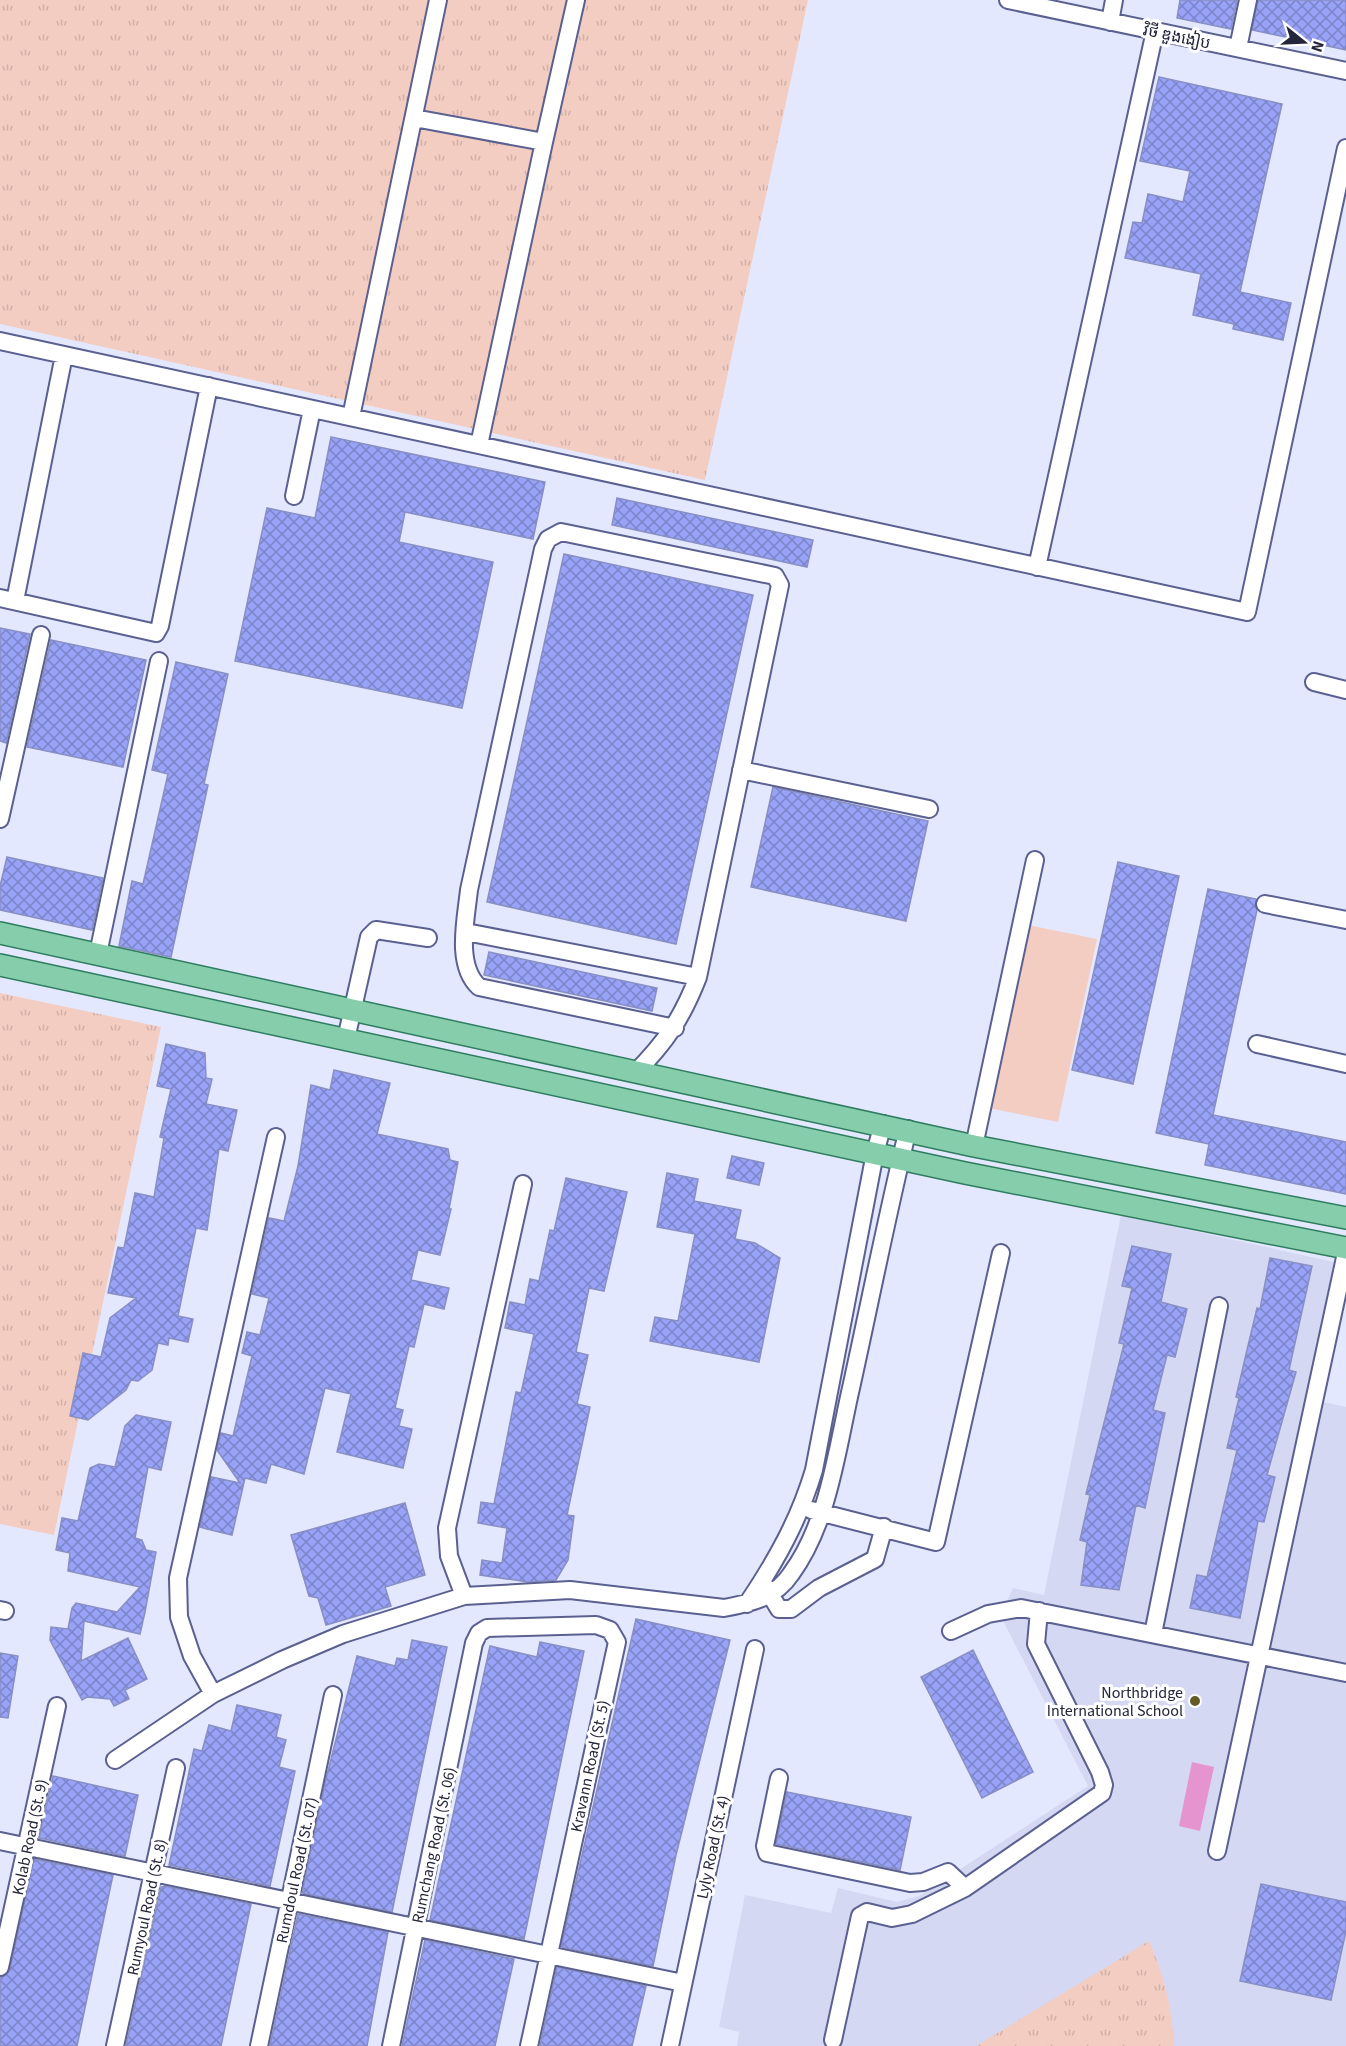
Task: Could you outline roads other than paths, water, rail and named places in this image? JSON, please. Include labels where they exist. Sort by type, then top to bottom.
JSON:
[{"type":"main road","points":[[0,933],[635,1073],[908,1129],[974,1146],[1346,1218]]},
{"type":"main road","points":[[0,966],[901,1159],[1346,1248]]},
{"type":"street","points":[[351,417],[438,0]]},
{"type":"street","points":[[479,445],[576,0]]},
{"type":"street","name":"វិថី ឌួងងៀប","points":[[1008,0],[1346,71]]},
{"type":"street","points":[[1110,22],[1114,0]]},
{"type":"street","points":[[1238,48],[1248,0]]},
{"type":"street","points":[[1037,567],[1155,31]]},
{"type":"street","points":[[414,118],[544,142]]},
{"type":"street","points":[[0,341],[1246,612],[1346,148]]},
{"type":"street","points":[[64,355],[8,599],[156,633],[160,626],[209,386]]},
{"type":"street","points":[[294,496],[312,409]]},
{"type":"street","points":[[635,1073],[662,1046],[675,1028],[698,978],[780,585],[775,576],[561,532],[553,535],[543,549],[540,560],[469,890],[466,932],[468,973],[479,987],[675,1028]]},
{"type":"street","points":[[0,819],[41,635]]},
{"type":"street","points":[[98,954],[159,662]]},
{"type":"street","points":[[1314,682],[1346,690]]},
{"type":"street","points":[[741,770],[929,808]]},
{"type":"street","points":[[974,1146],[1035,860]]},
{"type":"street","points":[[1265,904],[1346,920]]},
{"type":"street","points":[[346,1039],[369,937],[376,930],[428,938]]},
{"type":"street","points":[[466,932],[698,978]]},
{"type":"street","points":[[1257,1044],[1346,1064]]},
{"type":"street","points":[[767,1588],[802,1509],[814,1470],[875,1153],[884,1124]]},
{"type":"street","points":[[115,1760],[213,1694],[343,1634],[464,1596],[570,1590],[724,1608],[747,1604],[767,1588],[791,1575],[821,1512],[832,1473],[908,1129]]},
{"type":"street","points":[[213,1694],[192,1656],[179,1617],[178,1578],[276,1137]]},
{"type":"street","points":[[464,1596],[449,1556],[447,1528],[523,1184]]},
{"type":"street","points":[[802,1509],[884,1527],[936,1542],[1001,1253]]},
{"type":"street","points":[[1217,1851],[1346,1253]]},
{"type":"street","points":[[1153,1634],[1219,1306]]},
{"type":"street","points":[[767,1588],[779,1609],[791,1609],[819,1588],[868,1564],[878,1553],[884,1527]]},
{"type":"street","points":[[951,1631],[988,1614],[1021,1608],[1346,1673]]},
{"type":"street","points":[[833,2040],[860,1916],[867,1912],[892,1918],[912,1914],[965,1888],[1102,1793],[1104,1785],[1100,1772],[1036,1644],[1039,1611]]},
{"type":"street","name":"Kravann Road (St. 5)","points":[[474,1643],[479,1633],[488,1628],[596,1625],[609,1630],[617,1642],[530,2046]]},
{"type":"street","name":"Rumchang Road (St. 06)","points":[[391,2046],[474,1643]]},
{"type":"street","name":"Lyly Road (St. 4)","points":[[670,2046],[755,1649]]},
{"type":"street","name":"Rumdoul Road (St. 07)","points":[[259,2046],[333,1695]]},
{"type":"street","name":"Kolab Road (St. 9)","points":[[0,1967],[57,1706]]},
{"type":"street","name":"Rumyoul Road (St. 8)","points":[[115,2046],[176,1768]]},
{"type":"street","points":[[779,1778],[765,1846],[767,1853],[910,1883],[923,1882],[948,1872],[965,1888]]},
{"type":"street","points":[[0,1841],[683,1983]]},
{"type":"place","name":"Northbridge International School","points":[[1195,1701]]}]
